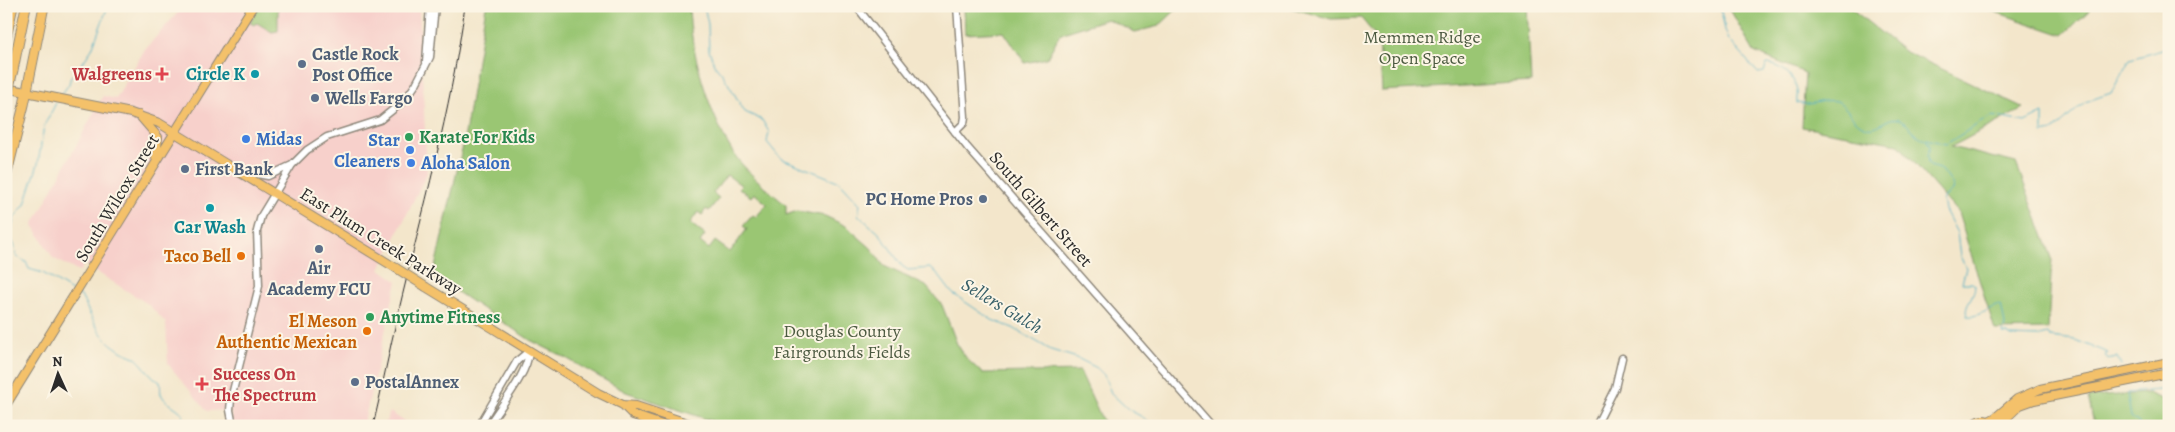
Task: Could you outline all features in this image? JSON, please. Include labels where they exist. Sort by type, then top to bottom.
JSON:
[{"type":"highway","points":[[6,38],[13,6]]},
{"type":"highway","points":[[6,100],[26,6]]},
{"type":"highway","points":[[6,177],[27,92],[44,6]]},
{"type":"main road","name":"South Wilcox Street","points":[[6,405],[253,6]]},
{"type":"main road","name":"East Plum Creek Parkway","points":[[6,88],[139,115],[175,131],[529,351],[623,406],[633,415],[665,426]]},
{"type":"main road","points":[[139,115],[158,137],[155,163]]},
{"type":"main road","points":[[1972,426],[1979,421],[1991,423],[2017,399],[2040,389],[2169,362]]},
{"type":"main road","points":[[1998,426],[2020,405],[2034,400],[2169,373]]},
{"type":"main road","name":"East Plum Creek Parkway","points":[[623,406],[636,406],[696,426]]},
{"type":"street","points":[[425,66],[430,6]]},
{"type":"street","points":[[233,426],[230,410],[231,399],[259,286],[258,222],[292,165],[306,150],[327,137],[371,124],[388,115],[411,92],[433,46],[436,6]]},
{"type":"street","name":"South Gilbert Street","points":[[856,6],[955,132],[1212,426]]},
{"type":"street","points":[[955,132],[965,120],[957,6]]},
{"type":"street","points":[[238,170],[268,176],[292,165]]},
{"type":"street","points":[[479,426],[516,361],[529,351]]},
{"type":"street","points":[[488,426],[523,371],[528,360],[529,351]]},
{"type":"street","points":[[1596,426],[1615,388],[1622,358]]},
{"type":"shaded area","points":[[184,6],[419,6],[427,173],[380,269],[397,281],[363,426],[233,426],[230,410],[207,411],[168,364],[166,323],[148,304],[84,264],[79,272],[53,258],[33,225],[103,96],[116,99],[145,49]]},
{"type":"shaded area","points":[[390,412],[411,426],[384,426]]},
{"type":"green space","points":[[259,6],[278,6],[278,31],[272,32],[257,23],[253,25],[250,22]]},
{"type":"green space","name":"Douglas County Fairgrounds Fields","points":[[486,6],[689,6],[690,24],[697,62],[716,119],[737,158],[764,187],[786,205],[786,215],[797,211],[825,216],[846,226],[871,248],[884,266],[926,286],[942,305],[957,344],[967,359],[982,373],[1080,371],[1105,426],[727,426],[626,392],[530,340],[433,276],[464,140]],"holes":[[[727,175],[741,185],[739,188],[751,197],[754,193],[767,204],[756,217],[753,215],[743,226],[747,229],[730,252],[715,241],[709,249],[700,242],[705,235],[690,223],[698,212],[702,215],[706,209],[709,211],[719,198],[713,193]]]},
{"type":"green space","points":[[964,6],[1180,6],[1159,26],[1135,32],[1107,19],[1060,34],[1047,58],[1025,63],[1004,32],[965,34]]},
{"type":"green space","name":"Memmen Ridge Open Space","points":[[1284,6],[1527,6],[1531,82],[1382,91],[1379,40],[1361,18],[1331,19]]},
{"type":"green space","points":[[1728,6],[1848,6],[1904,51],[2024,108],[1951,147],[2016,163],[2052,258],[2048,329],[1995,330],[1958,213],[1898,144],[1802,127],[1805,73],[1754,52]]},
{"type":"green space","points":[[1978,6],[2094,6],[2063,35]]},
{"type":"green space","points":[[2148,393],[2169,402],[2169,426],[2098,426],[2094,424],[2088,397]]},
{"type":"waterway","points":[[61,95],[69,84],[71,76],[92,49],[108,6]]},
{"type":"waterway","name":"Sellers Gulch","points":[[704,6],[708,24],[709,50],[714,64],[723,75],[745,112],[762,120],[769,132],[767,142],[780,158],[840,182],[860,204],[858,215],[880,234],[902,266],[908,270],[930,268],[936,272],[952,293],[992,320],[1013,328],[1051,350],[1077,358],[1097,368],[1104,375],[1111,393],[1128,409],[1144,418],[1153,426]]},
{"type":"waterway","points":[[1720,6],[1729,40],[1758,73],[1764,72],[1767,64],[1783,69],[1794,81],[1797,103],[1837,101],[1844,106],[1858,123],[1867,127],[1877,126],[1894,118],[1899,119],[1928,142],[1930,147],[1927,156],[1928,163],[1930,166],[1942,170],[1953,185],[1952,191],[1943,199],[1945,210],[1957,233],[1960,256],[1966,268],[1962,283],[1972,283],[1975,285],[1966,311],[1967,316],[1976,315],[2001,305],[2005,324],[2003,334],[2037,337],[2048,334],[2050,337],[2075,340],[2108,353],[2105,355],[2108,359],[2117,357],[2121,365]]},
{"type":"waterway","points":[[1926,139],[1946,144],[1991,116],[2025,122],[2043,113],[2043,133],[2053,131],[2085,102],[2111,93],[2130,59],[2169,48]]},
{"type":"waterway","points":[[56,103],[44,126],[38,164],[25,204],[14,218],[10,236],[15,247],[16,256],[26,262],[29,269],[43,273],[72,291]]},
{"type":"waterway","points":[[77,294],[81,296],[105,338],[120,351],[136,358],[160,382],[163,397],[183,414],[183,426]]},
{"type":"waterway","points":[[2139,426],[2139,423],[2131,417],[2127,393],[2169,389]]},
{"type":"railway","points":[[373,426],[444,123],[465,6]]},
{"type":"place","name":"Castle Rock Post Office","points":[[302,64]]},
{"type":"place","name":"Walgreens","points":[[162,74]]},
{"type":"place","name":"Circle K","points":[[255,74]]},
{"type":"place","name":"Wells Fargo","points":[[315,98]]},
{"type":"place","name":"Karate For Kids","points":[[409,137]]},
{"type":"place","name":"Midas","points":[[246,139]]},
{"type":"place","name":"Star Cleaners","points":[[410,150]]},
{"type":"place","name":"Aloha Salon","points":[[411,163]]},
{"type":"place","name":"First Bank","points":[[185,169]]},
{"type":"place","name":"PC Home Pros","points":[[983,199]]},
{"type":"place","name":"Car Wash","points":[[210,208]]},
{"type":"place","name":"Air Academy FCU","points":[[319,249]]},
{"type":"place","name":"Taco Bell","points":[[241,256]]},
{"type":"place","name":"Anytime Fitness","points":[[370,317]]},
{"type":"place","name":"El Meson Authentic Mexican","points":[[367,331]]},
{"type":"place","name":"PostalAnnex","points":[[355,382]]},
{"type":"place","name":"Success On The Spectrum","points":[[202,384]]}]
